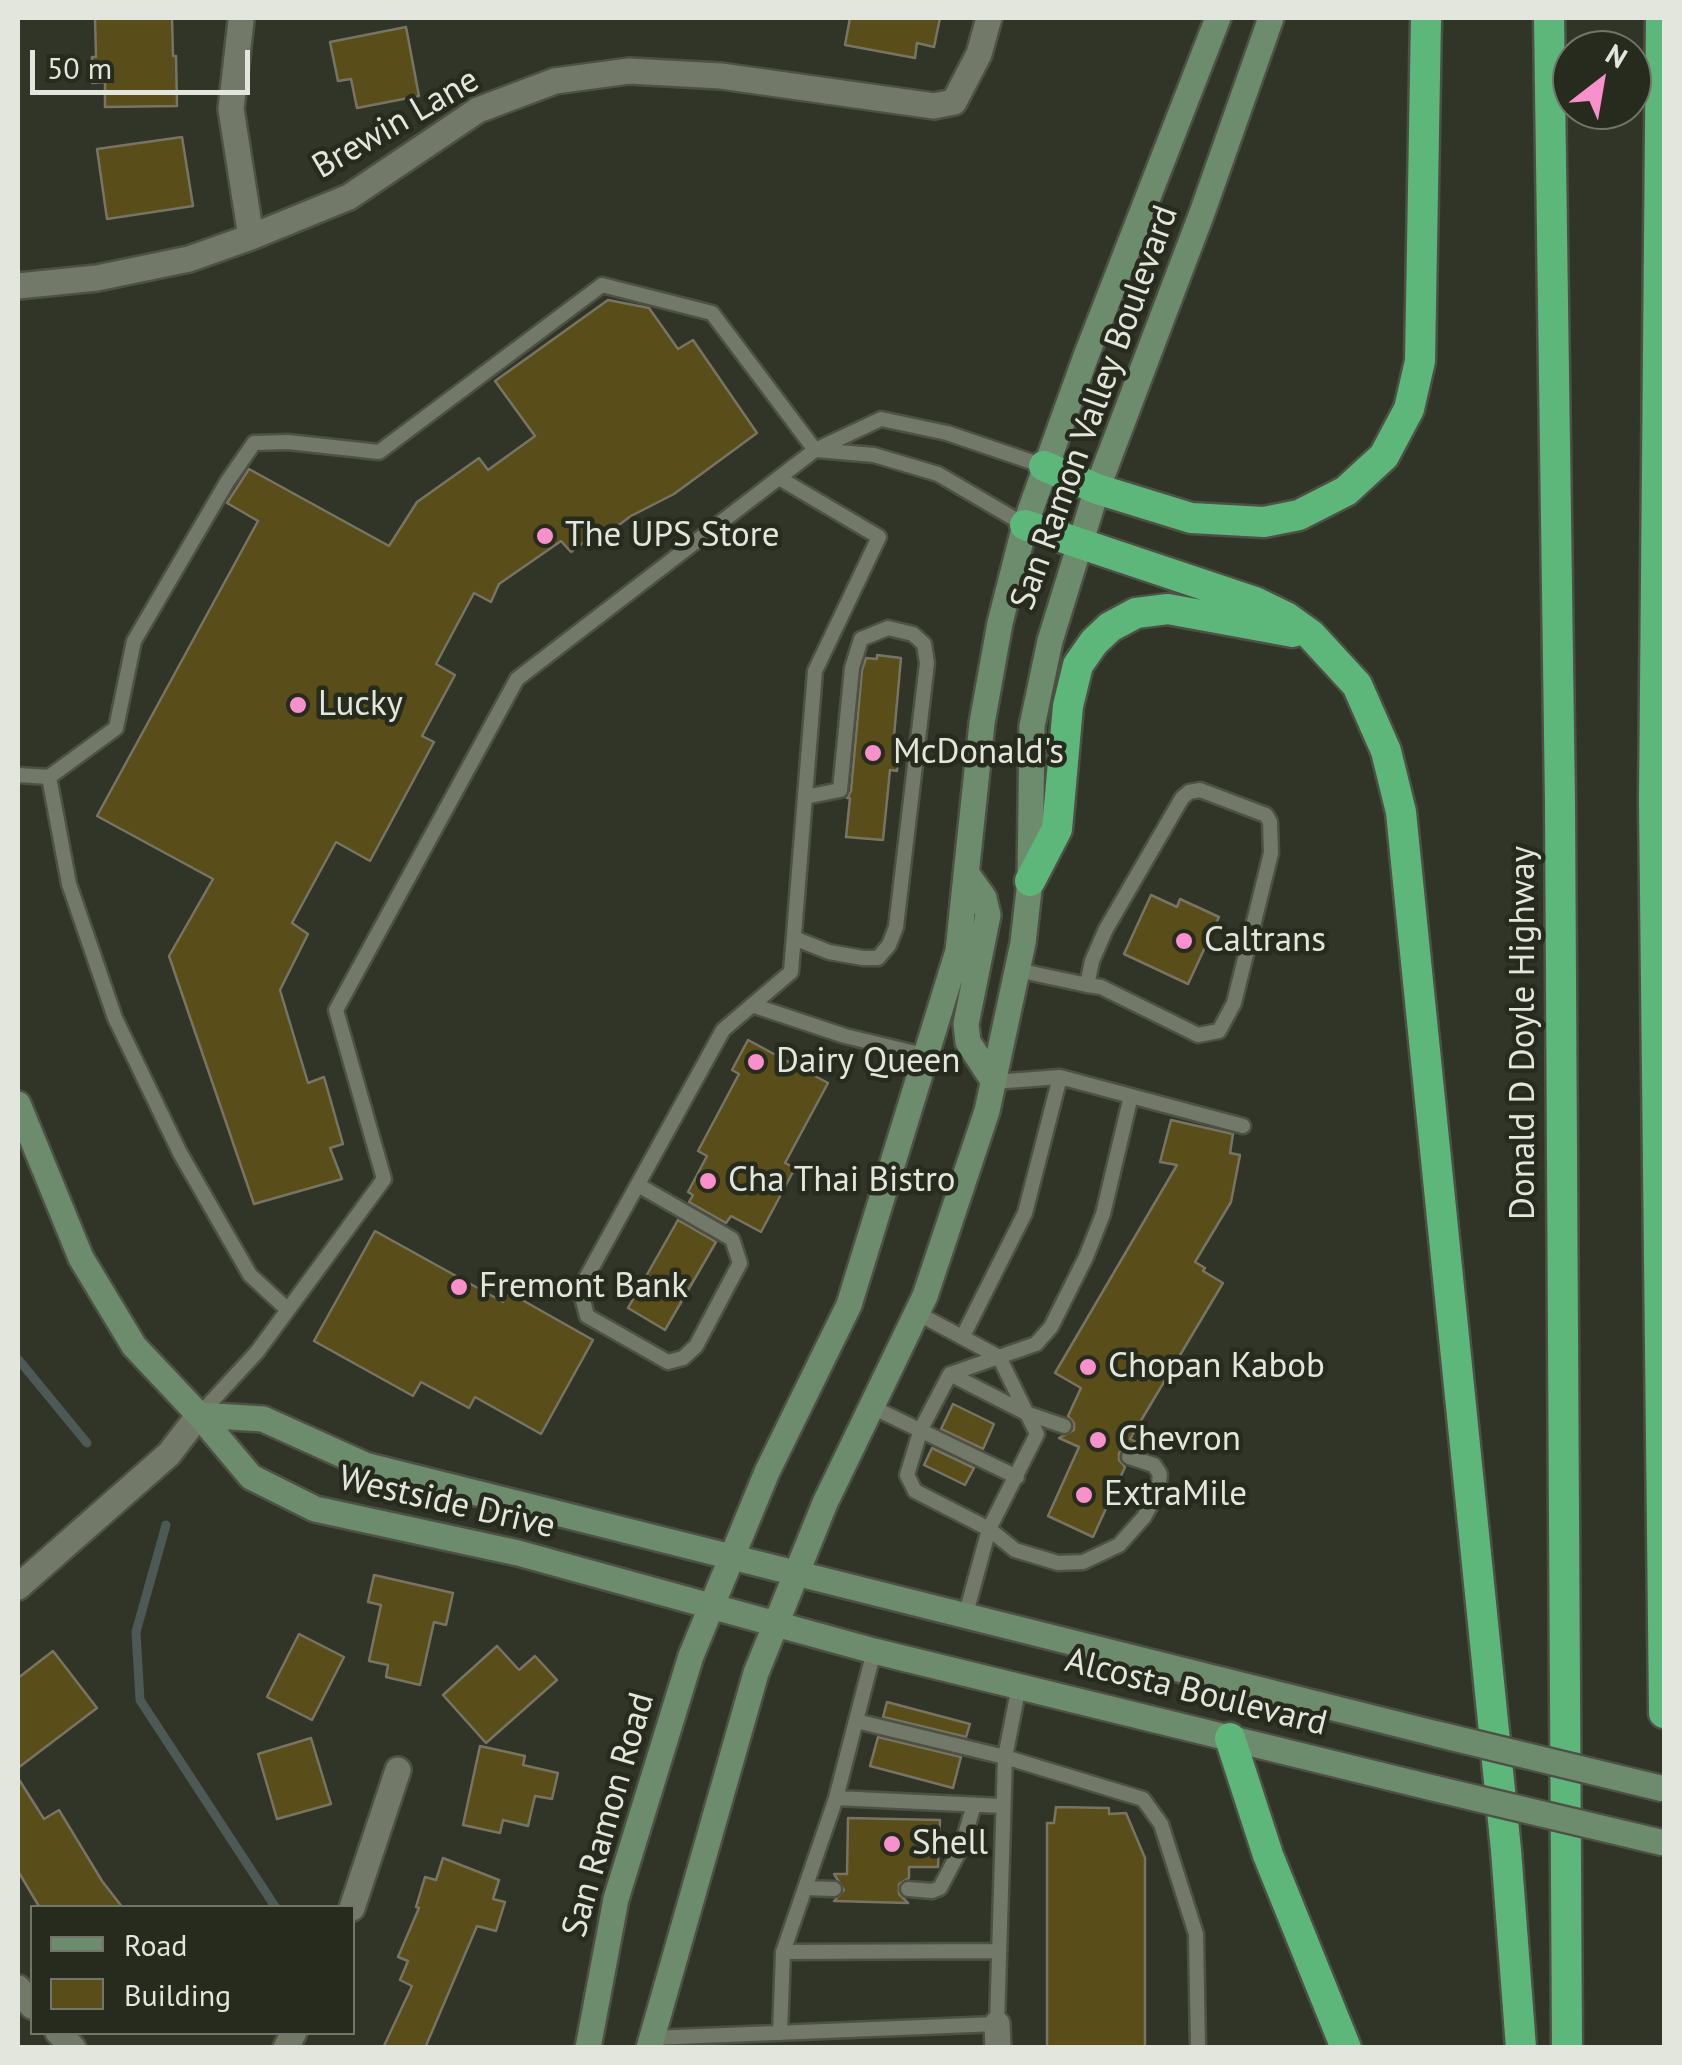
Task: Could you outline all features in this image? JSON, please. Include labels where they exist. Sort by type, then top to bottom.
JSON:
[{"type":"highway","points":[[1044,466],[1097,488],[1191,518],[1264,522],[1299,515],[1346,490],[1384,456],[1409,409],[1420,361],[1426,18]]},
{"type":"highway","name":"Donald D Doyle Highway","points":[[1550,18],[1560,803],[1567,2048]]},
{"type":"highway","points":[[1661,18],[1663,155],[1654,801],[1664,1713]]},
{"type":"highway","points":[[1025,524],[1255,602],[1286,617],[1311,636],[1357,684],[1386,750],[1401,812],[1506,1850],[1521,2048]]},
{"type":"highway","points":[[1030,881],[1057,829],[1068,706],[1078,665],[1110,627],[1136,613],[1168,609],[1311,636]]},
{"type":"highway","points":[[1230,1738],[1268,1854],[1346,2048]]},
{"type":"main road","name":"San Ramon Valley Boulevard","points":[[712,1606],[767,1472],[849,1305],[869,1250],[958,950],[985,706],[1000,623],[1025,524],[1218,18]]},
{"type":"main road","name":"San Ramon Valley Boulevard","points":[[776,1624],[825,1503],[917,1312],[987,1112],[1017,970],[1030,881],[1032,726],[1050,640],[1097,488],[1271,18]]},
{"type":"main road","points":[[967,874],[984,898],[988,915],[966,1024],[968,1042],[994,1082]]},
{"type":"main road","name":"Westside Drive","points":[[18,1104],[22,1137],[81,1258],[134,1346],[252,1477],[315,1509],[518,1553],[712,1606]]},
{"type":"main road","name":"Westside Drive","points":[[199,1414],[262,1419],[365,1466],[732,1556]]},
{"type":"main road","name":"Alcosta Boulevard","points":[[732,1556],[1664,1788]]},
{"type":"main road","name":"Alcosta Boulevard","points":[[712,1606],[874,1651],[1664,1843]]},
{"type":"main road","name":"San Ramon Road","points":[[588,2048],[616,1898],[690,1656],[712,1606]]},
{"type":"main road","points":[[650,2042],[756,1673],[776,1624]]},
{"type":"street","name":"Brewin Lane","points":[[18,286],[97,278],[189,259],[252,237],[349,197],[478,110],[555,81],[629,71],[721,76],[934,106],[954,102],[979,54],[989,18]]},
{"type":"street","points":[[242,21],[231,109],[252,237]]},
{"type":"street","points":[[18,1587],[169,1454],[199,1414]]},
{"type":"street","points":[[354,1905],[398,1770]]},
{"type":"lane","points":[[18,775],[49,777],[116,728],[134,641],[254,443],[288,442],[379,452],[602,285],[712,313],[815,450],[874,455],[938,474],[1025,524]]},
{"type":"lane","points":[[199,1414],[257,1352],[384,1179],[336,1010],[517,680],[815,450],[881,419],[947,432],[1044,466]]},
{"type":"lane","points":[[638,1184],[732,1238],[740,1264],[696,1346],[682,1358],[668,1362],[587,1316],[580,1289],[722,1030],[791,972],[815,671],[878,536],[779,478]]},
{"type":"lane","points":[[794,938],[828,952],[864,958],[878,958],[889,945],[896,927],[927,664],[924,644],[913,634],[888,628],[861,639],[852,668],[840,790],[805,797]]},
{"type":"lane","points":[[49,777],[70,884],[115,1018],[180,1153],[250,1275],[288,1310]]},
{"type":"lane","points":[[1017,970],[1087,986],[1101,987],[1198,1035],[1220,1031],[1234,1003],[1271,853],[1270,822],[1266,815],[1200,790],[1182,798],[1106,929],[1092,961],[1087,986]]},
{"type":"lane","points":[[752,1005],[845,1036],[924,1055]]},
{"type":"lane","points":[[994,1082],[1060,1077],[1244,1126]]},
{"type":"lane","points":[[963,1336],[1025,1213],[1060,1077]]},
{"type":"lane","points":[[1130,1457],[1154,1466],[1161,1485],[1133,1531],[1119,1545],[1083,1562],[1038,1559],[1015,1550],[988,1530],[915,1492],[907,1475],[921,1429],[950,1374],[1036,1344],[1051,1327],[1102,1214],[1131,1096]]},
{"type":"lane","points":[[917,1312],[1000,1357],[1036,1434],[988,1530],[965,1617]]},
{"type":"lane","points":[[950,1374],[1026,1413],[1064,1426]]},
{"type":"lane","points":[[872,1407],[1017,1477]]},
{"type":"lane","points":[[780,2033],[784,1952],[836,1798],[874,1651]]},
{"type":"lane","points":[[650,2042],[780,2033],[997,2036],[1004,1757],[1020,1686]]},
{"type":"lane","points":[[856,1721],[1004,1757],[1143,1799],[1161,1824],[1196,1934],[1198,2048]]},
{"type":"lane","points":[[836,1798],[1003,1806]]},
{"type":"lane","points":[[908,1889],[940,1888],[961,1848],[974,1805]]},
{"type":"lane","points":[[805,1888],[834,1889]]},
{"type":"lane","points":[[784,1952],[999,1951]]},
{"type":"building","points":[[95,18],[172,18],[177,106],[105,107],[105,82],[92,83]]},
{"type":"building","points":[[850,18],[940,18],[934,47],[917,43],[915,58],[845,45]]},
{"type":"building","points":[[406,27],[419,96],[357,108],[351,79],[338,81],[330,42]]},
{"type":"building","points":[[182,137],[193,206],[107,219],[97,149]]},
{"type":"building","points":[[608,300],[649,308],[678,349],[693,340],[757,433],[674,494],[631,516],[601,538],[597,532],[571,552],[561,541],[499,584],[491,602],[474,593],[436,664],[455,675],[422,736],[434,742],[370,861],[336,842],[292,923],[308,934],[280,990],[308,1083],[324,1077],[343,1144],[330,1148],[342,1179],[254,1204],[169,956],[213,879],[97,816],[258,521],[227,503],[249,469],[389,546],[417,502],[479,458],[488,470],[535,436],[495,381]]},
{"type":"building","name":"McDonald's","points":[[877,655],[901,658],[894,736],[900,736],[897,771],[890,770],[883,840],[846,837],[862,670],[866,658],[877,659]]},
{"type":"building","name":"Caltrans","points":[[1151,895],[1177,907],[1180,899],[1219,917],[1188,984],[1124,954]]},
{"type":"building","points":[[748,1040],[828,1083],[785,1163],[795,1168],[761,1232],[731,1216],[726,1223],[689,1202],[693,1195],[688,1192],[707,1156],[698,1151],[739,1074],[732,1070]]},
{"type":"building","points":[[1171,1120],[1233,1134],[1230,1153],[1240,1155],[1231,1202],[1195,1262],[1223,1283],[1130,1439],[1136,1442],[1134,1447],[1119,1453],[1125,1467],[1093,1537],[1048,1516],[1079,1447],[1059,1438],[1074,1430],[1068,1416],[1081,1388],[1055,1373],[1177,1165],[1160,1162]]},
{"type":"building","points":[[678,1220],[716,1242],[665,1330],[628,1308]]},
{"type":"building","points":[[375,1231],[503,1302],[508,1292],[593,1340],[541,1434],[475,1397],[469,1408],[421,1382],[413,1396],[314,1341]]},
{"type":"building","points":[[953,1404],[994,1424],[983,1449],[941,1429]]},
{"type":"building","points":[[932,1448],[974,1468],[965,1485],[924,1465]]},
{"type":"building","points":[[374,1575],[453,1593],[446,1625],[434,1622],[420,1685],[386,1677],[388,1665],[369,1661],[381,1605],[368,1602]]},
{"type":"building","points":[[299,1634],[344,1657],[312,1720],[267,1697]]},
{"type":"building","points":[[497,1646],[519,1670],[535,1656],[557,1680],[486,1743],[443,1695]]},
{"type":"building","points":[[53,1651],[97,1708],[18,1768],[18,1678]]},
{"type":"building","points":[[887,1702],[970,1724],[966,1737],[883,1717]]},
{"type":"building","points":[[878,1737],[961,1757],[953,1788],[870,1766]]},
{"type":"building","points":[[311,1738],[331,1804],[277,1819],[258,1754]]},
{"type":"building","points":[[480,1746],[525,1756],[523,1765],[558,1773],[552,1799],[535,1796],[528,1826],[503,1820],[500,1833],[463,1825]]},
{"type":"building","points":[[18,1778],[44,1819],[59,1810],[121,1905],[38,1905],[18,1871]]},
{"type":"building","points":[[1056,1807],[1109,1808],[1109,1814],[1126,1813],[1145,1858],[1145,2048],[1047,2048],[1047,1823],[1054,1823]]},
{"type":"building","points":[[848,1818],[940,1820],[938,1867],[909,1867],[909,1878],[899,1884],[899,1894],[908,1903],[834,1901],[844,1890],[834,1874],[847,1874]]},
{"type":"building","points":[[443,1858],[499,1880],[493,1899],[505,1902],[496,1931],[477,1926],[425,2048],[383,2048],[412,1986],[400,1980],[408,1961],[398,1957],[419,1908],[416,1907],[425,1877],[436,1880]]},
{"type":"waterway","points":[[18,1359],[87,1443]]},
{"type":"waterway","points":[[166,1525],[136,1632],[140,1700],[274,1905]]},
{"type":"place","name":"The UPS Store","points":[[545,536]]},
{"type":"place","name":"Lucky","points":[[298,705]]},
{"type":"place","name":"McDonald's","points":[[873,753]]},
{"type":"place","name":"Caltrans","points":[[1184,941]]},
{"type":"place","name":"Dairy Queen","points":[[756,1062]]},
{"type":"place","name":"Cha Thai Bistro","points":[[708,1181]]},
{"type":"place","name":"Fremont Bank","points":[[459,1287]]},
{"type":"place","name":"Chopan Kabob","points":[[1088,1367]]},
{"type":"place","name":"Chevron","points":[[1098,1440]]},
{"type":"place","name":"ExtraMile","points":[[1084,1495]]},
{"type":"place","name":"Shell","points":[[892,1844]]}]
